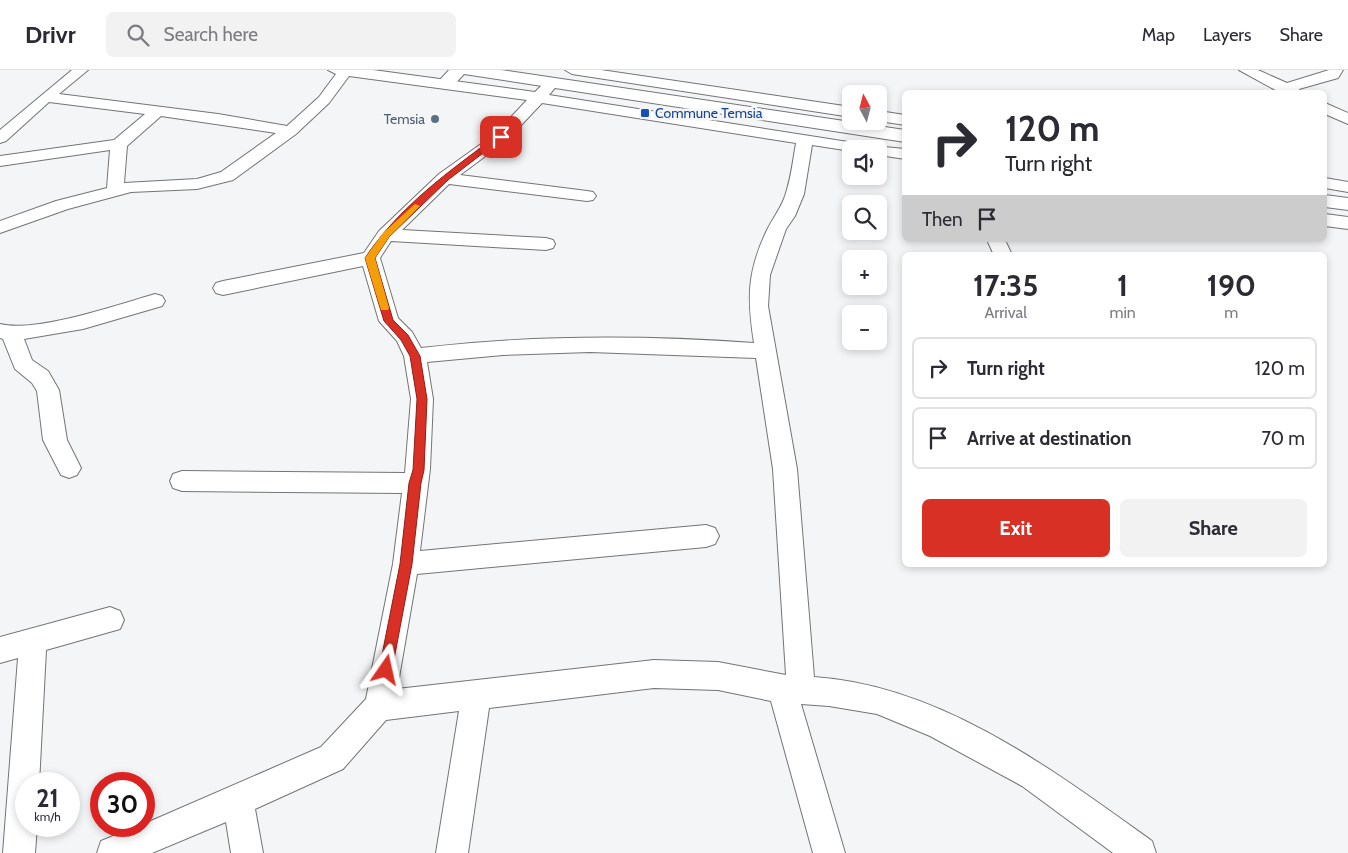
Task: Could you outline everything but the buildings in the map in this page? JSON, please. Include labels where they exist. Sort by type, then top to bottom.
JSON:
[{"type":"main road","points":[[446,83],[459,70]]},
{"type":"main road","points":[[467,70],[545,90],[686,95],[902,135]]},
{"type":"main road","points":[[1327,201],[1348,204]]},
{"type":"street","points":[[0,138],[46,97],[81,70]]},
{"type":"street","points":[[572,70],[686,95],[842,111]]},
{"type":"street","points":[[1246,70],[1286,90]]},
{"type":"street","points":[[1291,90],[1332,75],[1336,70]]},
{"type":"street","points":[[0,227],[62,205],[115,190],[131,187],[210,182],[241,168],[290,132],[324,100],[340,71],[446,83],[545,90],[842,145]]},
{"type":"street","points":[[223,288],[370,258],[386,235],[445,178],[501,137],[545,90]]},
{"type":"street","points":[[46,97],[158,111],[290,132]]},
{"type":"street","points":[[1327,109],[1348,119]]},
{"type":"street","points":[[0,161],[120,144],[158,111]]},
{"type":"street","points":[[888,117],[902,120]]},
{"type":"street","points":[[805,139],[795,194],[786,216],[777,229],[760,275],[758,306],[785,469],[792,690],[829,853]]},
{"type":"street","points":[[115,190],[120,144]]},
{"type":"street","points":[[887,151],[902,154]]},
{"type":"street","points":[[445,178],[587,196]]},
{"type":"street","points":[[1327,183],[1348,187]]},
{"type":"street","points":[[1327,220],[1348,223]]},
{"type":"street","points":[[386,235],[546,244]]},
{"type":"street","points":[[113,853],[238,801],[332,758],[379,706],[406,564],[418,470],[422,399],[415,356],[405,337],[389,321],[370,258]]},
{"type":"street","points":[[69,468],[55,440],[48,390],[40,377],[23,364],[6,332],[83,322],[154,301]]},
{"type":"street","points":[[415,356],[518,345],[618,343],[670,344],[765,351]]},
{"type":"street","points":[[182,481],[415,483]]},
{"type":"street","points":[[406,564],[706,536]]},
{"type":"street","points":[[0,650],[110,620]]},
{"type":"street","points":[[19,853],[33,640]]},
{"type":"street","points":[[379,706],[654,674],[718,676],[792,690],[829,692],[877,700],[940,725],[1033,775],[1140,853]]},
{"type":"street","points":[[452,853],[476,694]]},
{"type":"street","points":[[238,801],[247,853]]},
{"type":"slow traffic","points":[[385,308],[370,258],[386,235],[415,206]]},
{"type":"place","name":"Commune Temsia","points":[[645,113]]},
{"type":"place","name":"Temsia","points":[[435,119]]},
{"type":"route","points":[[386,670],[406,564],[418,470],[422,399],[415,356],[405,337],[389,321],[370,258],[386,235],[445,178],[501,137]]}]
